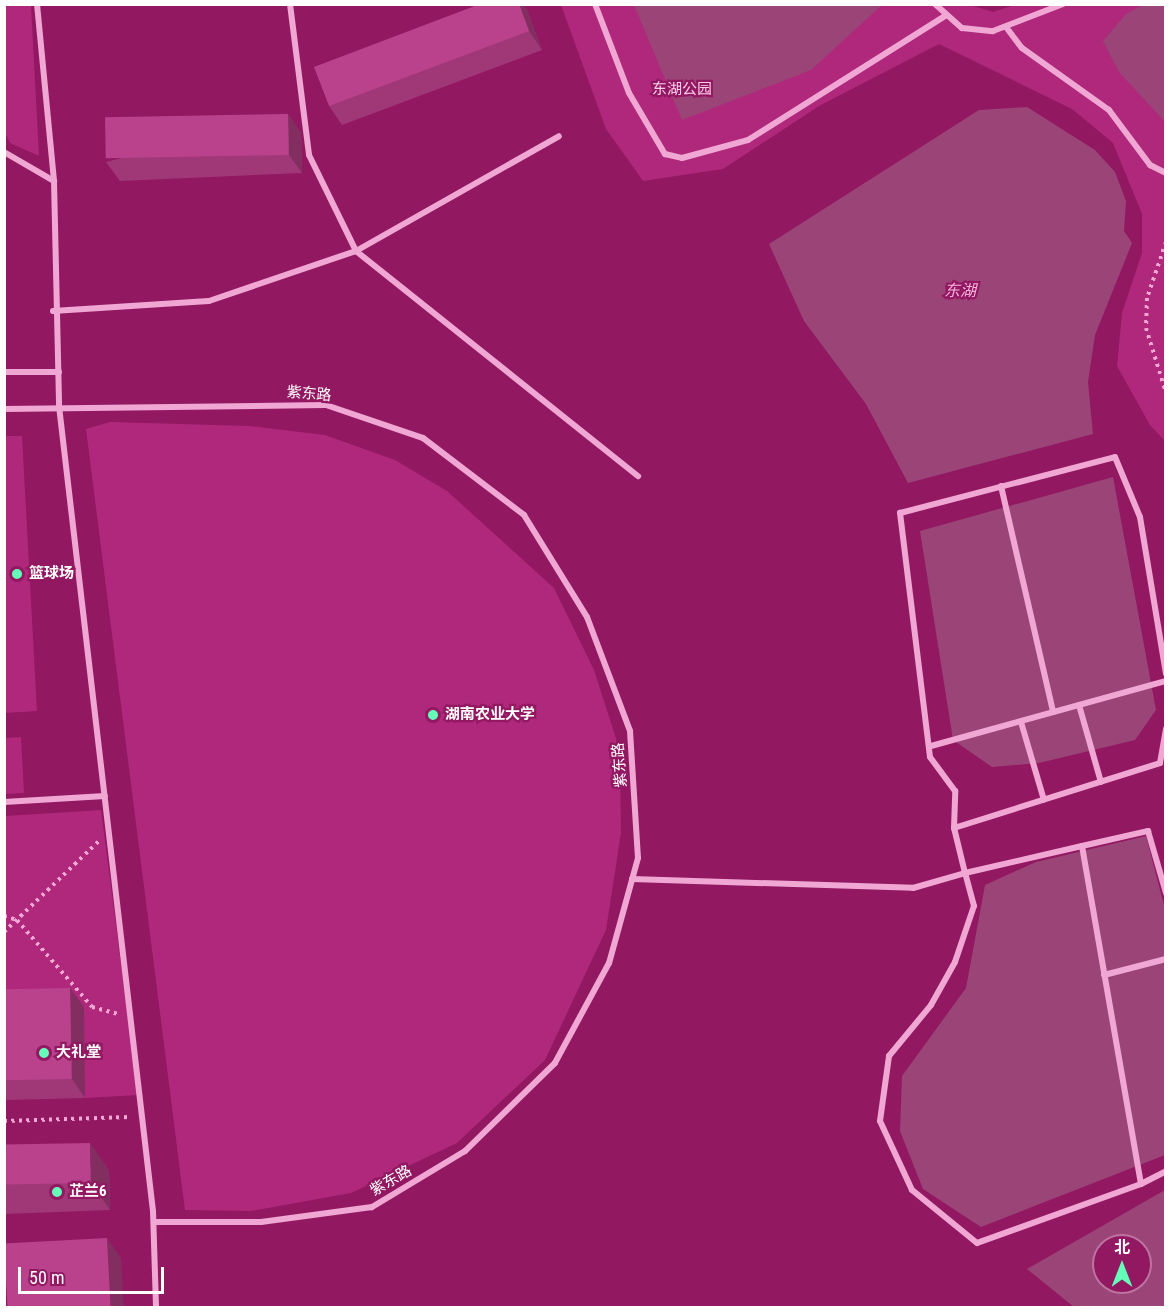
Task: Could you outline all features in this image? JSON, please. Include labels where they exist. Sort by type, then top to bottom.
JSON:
[{"type":"street","points":[[37,4],[54,181],[53,311],[59,372],[59,406],[154,1222],[156,1308]]},
{"type":"street","points":[[290,4],[309,154],[356,251],[638,476]]},
{"type":"street","points":[[595,4],[629,93],[664,154],[682,158],[748,140],[945,16]]},
{"type":"street","points":[[935,4],[945,16],[962,28],[1006,27],[1063,4]]},
{"type":"street","points":[[1006,27],[1022,48],[1109,110],[1150,165],[1166,173]]},
{"type":"street","points":[[53,311],[209,301],[356,251],[559,136]]},
{"type":"street","points":[[4,152],[54,181]]},
{"type":"street","points":[[4,372],[59,372]]},
{"type":"street","name":"紫东路","points":[[4,409],[59,406],[326,405],[423,438],[524,515],[587,617],[630,731],[638,858],[609,963],[555,1063],[465,1151],[372,1207],[261,1222],[154,1222]]},
{"type":"street","points":[[1166,674],[1140,517],[1115,457],[900,513],[931,746],[930,757],[955,791],[954,828],[974,906],[955,962],[931,1005],[889,1056],[880,1121],[912,1190],[976,1243],[1141,1184],[1166,1171]]},
{"type":"street","points":[[1001,486],[1053,712]]},
{"type":"street","points":[[931,746],[1166,681]]},
{"type":"street","points":[[1078,705],[1101,782]]},
{"type":"street","points":[[1021,722],[1044,800]]},
{"type":"street","points":[[954,828],[1160,763],[1166,729]]},
{"type":"street","points":[[4,802],[105,796]]},
{"type":"street","points":[[632,879],[913,888],[965,873],[1148,831],[1166,893]]},
{"type":"street","points":[[1082,847],[1141,1184]]},
{"type":"street","points":[[1104,975],[1166,959]]},
{"type":"path","points":[[1166,242],[1152,278],[1146,328],[1166,393]]},
{"type":"path","points":[[4,932],[94,843],[110,837]]},
{"type":"path","points":[[4,916],[17,920],[92,1007],[130,1018]]},
{"type":"path","points":[[4,1121],[141,1117]]},
{"type":"green space","points":[[5,4],[31,5],[39,156],[10,143],[5,133]]},
{"type":"green space","name":"东湖公园","points":[[967,4],[993,12],[1014,5],[1165,5],[1165,441],[1150,425],[1117,366],[1122,313],[1142,253],[1142,214],[1113,143],[1072,109],[939,44],[819,106],[723,169],[643,181],[606,129],[561,5]]},
{"type":"green space","points":[[110,422],[249,426],[325,435],[395,460],[447,491],[554,588],[594,670],[620,751],[621,833],[606,930],[545,1060],[457,1143],[351,1193],[251,1211],[185,1210],[86,429]]},
{"type":"green space","name":"篮球场","points":[[5,436],[22,436],[37,711],[5,713]]},
{"type":"green space","points":[[21,737],[24,793],[5,794],[5,738]]},
{"type":"green space","points":[[101,810],[138,1095],[85,1098],[83,1007],[5,1009],[5,816]]},
{"type":"water","points":[[1144,4],[1165,5],[1165,122],[1119,72],[1103,41],[1125,15]]},
{"type":"water","points":[[634,5],[882,5],[811,70],[682,120]]},
{"type":"water","name":"东湖","points":[[1027,107],[1095,150],[1115,172],[1126,201],[1124,231],[1132,243],[1095,335],[1088,382],[1093,434],[908,483],[866,404],[804,321],[769,244],[979,110]]},
{"type":"water","points":[[1113,477],[1156,710],[1135,740],[1039,763],[992,767],[953,740],[920,531]]},
{"type":"water","points":[[1146,836],[1165,909],[1165,1155],[981,1227],[923,1189],[900,1131],[902,1076],[966,988],[985,885],[1036,862]]},
{"type":"water","points":[[1165,1190],[1165,1307],[1074,1307],[1027,1269]]},
{"type":"building","points":[[480,4],[519,4],[529,31],[329,106],[314,67]]},
{"type":"building","points":[[288,114],[289,155],[106,158],[105,117]]},
{"type":"building","name":"大礼堂","points":[[70,988],[72,1079],[6,1080],[4,989]]},
{"type":"building","points":[[90,1143],[91,1183],[5,1184],[4,1145]]},
{"type":"building","points":[[107,1238],[111,1308],[8,1308],[4,1243]]},
{"type":"place","name":"篮球场","points":[[17,574]]},
{"type":"place","name":"湖南农业大学","points":[[433,715]]},
{"type":"place","name":"大礼堂","points":[[44,1053]]},
{"type":"place","name":"芷兰6","points":[[57,1192]]}]
